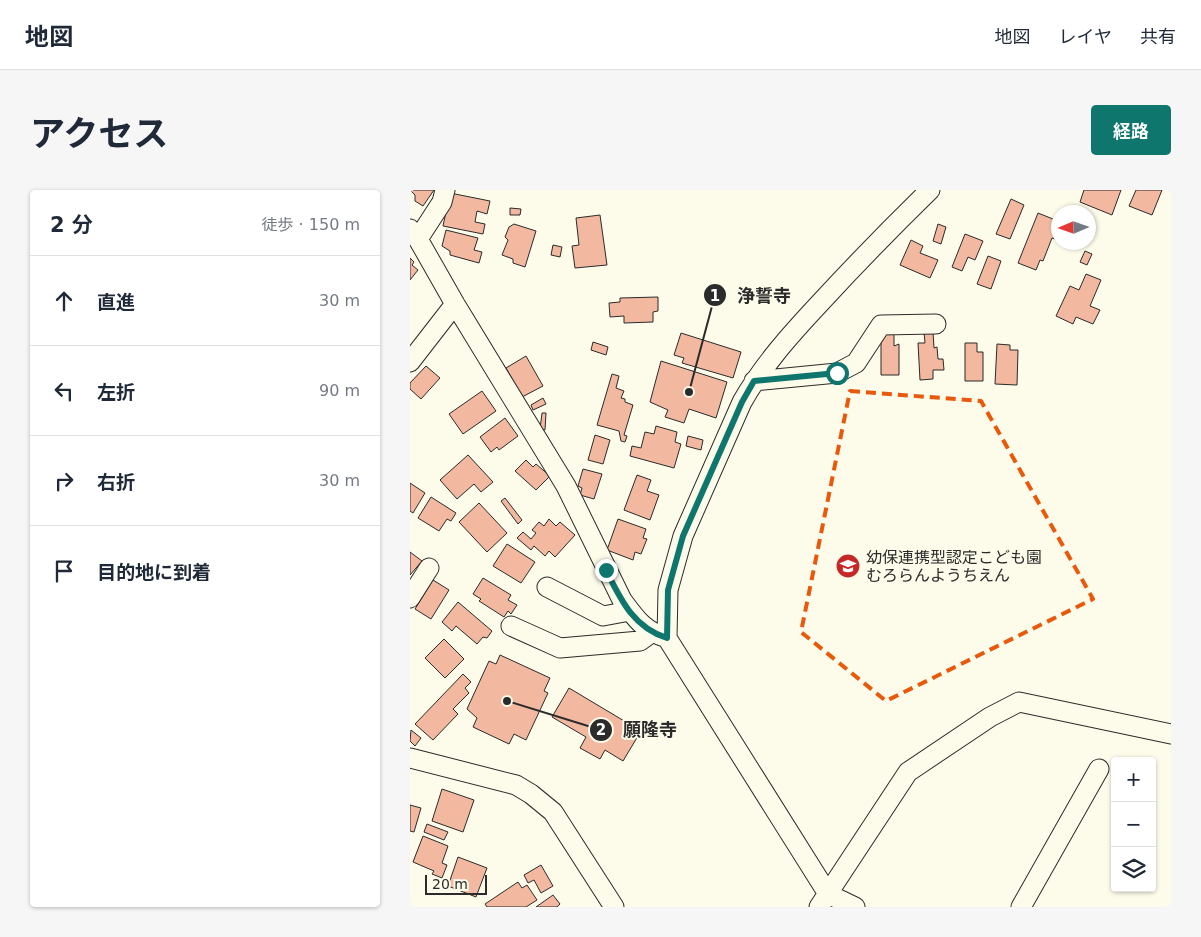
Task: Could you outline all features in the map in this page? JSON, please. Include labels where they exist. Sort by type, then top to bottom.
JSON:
[{"type":"street","points":[[445,190],[442,202],[414,234],[566,486],[606,570],[630,611],[659,636],[824,901],[855,907]]},
{"type":"street","points":[[659,636],[668,590],[683,536],[742,402],[754,381],[794,331],[930,190]]},
{"type":"street","points":[[410,362],[455,304]]},
{"type":"street","points":[[754,381],[837,373],[856,363],[881,325],[936,324]]},
{"type":"street","points":[[410,598],[429,568]]},
{"type":"street","points":[[547,588],[603,616],[630,611]]},
{"type":"street","points":[[511,626],[560,648],[640,641],[659,636]]},
{"type":"street","points":[[824,901],[908,772],[990,717],[1019,702],[1171,734]]},
{"type":"street","points":[[410,758],[516,785],[531,794],[553,812],[614,907]]},
{"type":"street","points":[[1021,907],[1099,769]]},
{"type":"highlighted area","points":[[850,391],[981,401],[1093,599],[886,701],[801,632]]},
{"type":"building","points":[[410,190],[434,190],[423,206],[415,201],[415,195]]},
{"type":"building","points":[[1084,190],[1121,190],[1112,215],[1096,208],[1096,205],[1087,205],[1080,202]]},
{"type":"building","points":[[1136,190],[1162,190],[1152,215],[1129,206]]},
{"type":"building","points":[[450,193],[490,201],[487,214],[477,211],[475,222],[485,224],[483,234],[443,226]]},
{"type":"building","points":[[1011,199],[1024,205],[1010,239],[996,234]]},
{"type":"building","points":[[510,208],[521,209],[520,215],[510,215]]},
{"type":"building","points":[[1038,213],[1051,218],[1051,241],[1043,261],[1040,260],[1036,270],[1018,263]]},
{"type":"building","points":[[600,215],[607,265],[575,268],[572,246],[579,245],[576,218]]},
{"type":"building","points":[[514,224],[536,231],[525,267],[513,263],[513,259],[502,255],[508,240],[505,237],[509,227]]},
{"type":"building","points":[[938,224],[946,227],[941,244],[933,241]]},
{"type":"building","points":[[446,230],[478,238],[474,250],[482,252],[479,263],[450,255],[450,251],[442,246]]},
{"type":"building","points":[[965,234],[983,241],[975,260],[968,257],[962,271],[952,267]]},
{"type":"building","points":[[911,240],[923,246],[920,253],[938,260],[930,278],[900,265]]},
{"type":"building","points":[[553,245],[562,247],[560,257],[551,255]]},
{"type":"building","points":[[1085,251],[1092,254],[1087,265],[1080,262]]},
{"type":"building","points":[[988,256],[1001,261],[991,289],[977,284]]},
{"type":"building","points":[[410,258],[414,262],[412,265],[418,270],[410,280]]},
{"type":"building","points":[[1086,274],[1101,280],[1090,306],[1100,310],[1093,324],[1076,317],[1073,324],[1056,316],[1070,286],[1079,290]]},
{"type":"building","points":[[658,297],[658,311],[653,312],[653,322],[624,323],[624,316],[610,317],[609,303],[620,302],[620,298]]},
{"type":"building","points":[[924,332],[933,332],[934,348],[937,347],[938,359],[943,359],[944,370],[933,370],[933,379],[920,380],[918,343],[925,343]]},
{"type":"building","points":[[681,333],[741,352],[733,378],[682,363],[684,358],[674,355]]},
{"type":"building","points":[[881,334],[894,334],[894,346],[899,344],[899,375],[881,375]]},
{"type":"building","points":[[593,342],[608,347],[606,355],[591,350]]},
{"type":"building","points":[[965,343],[977,343],[977,352],[983,352],[983,381],[965,381]]},
{"type":"building","points":[[997,344],[1010,345],[1010,350],[1018,350],[1017,385],[995,384]]},
{"type":"building","points":[[526,356],[543,386],[522,397],[506,368]]},
{"type":"building","points":[[661,361],[727,382],[716,418],[689,409],[684,423],[665,417],[668,410],[650,402]]},
{"type":"building","points":[[426,366],[440,378],[421,399],[410,389],[410,383]]},
{"type":"building","points":[[612,374],[619,376],[616,388],[624,391],[621,398],[633,405],[624,435],[627,436],[625,442],[621,441],[619,431],[597,425]]},
{"type":"building","points":[[482,391],[496,411],[463,434],[449,414]]},
{"type":"building","points":[[543,398],[546,404],[533,410],[531,405]]},
{"type":"building","points":[[542,413],[546,413],[545,430],[540,429]]},
{"type":"building","points":[[505,418],[518,436],[499,450],[497,447],[491,452],[480,437]]},
{"type":"building","points":[[656,426],[677,432],[675,442],[681,444],[674,468],[630,456],[632,446],[641,448],[645,432],[654,434]]},
{"type":"building","points":[[595,435],[610,440],[603,464],[588,460]]},
{"type":"building","points":[[688,436],[703,440],[701,450],[686,446]]},
{"type":"building","points":[[468,455],[493,482],[481,492],[474,484],[457,499],[440,480]]},
{"type":"building","points":[[526,460],[533,467],[536,464],[550,476],[536,490],[515,471]]},
{"type":"building","points":[[583,469],[602,474],[594,499],[580,495],[582,488],[578,486]]},
{"type":"building","points":[[637,475],[651,480],[647,491],[659,495],[650,520],[624,510]]},
{"type":"building","points":[[410,483],[425,493],[413,513],[410,511]]},
{"type":"building","points":[[431,497],[456,513],[451,521],[447,519],[439,531],[418,518]]},
{"type":"building","points":[[505,498],[522,520],[518,524],[501,501]]},
{"type":"building","points":[[479,503],[507,533],[487,552],[459,522]]},
{"type":"building","points":[[549,519],[556,526],[560,522],[575,535],[555,557],[549,551],[545,556],[534,546],[531,550],[517,538],[523,532],[531,539],[536,533],[532,530],[539,522],[544,526]]},
{"type":"building","points":[[618,519],[646,529],[643,538],[647,539],[641,554],[635,552],[633,560],[607,550]]},
{"type":"building","points":[[507,544],[535,562],[521,583],[493,566]]},
{"type":"building","points":[[410,552],[422,561],[410,575]]},
{"type":"building","points":[[483,578],[511,595],[508,600],[517,605],[511,614],[508,611],[504,617],[479,601],[481,599],[473,594]]},
{"type":"building","points":[[433,580],[449,590],[431,619],[415,609]]},
{"type":"building","points":[[458,602],[492,631],[487,638],[483,637],[477,644],[456,626],[452,631],[442,622]]},
{"type":"building","points":[[444,639],[464,659],[445,678],[425,658]]},
{"type":"building","points":[[500,655],[550,678],[544,691],[548,693],[526,740],[514,734],[509,744],[473,727],[477,718],[467,709],[489,661],[496,664]]},
{"type":"building","points":[[463,674],[471,682],[465,688],[469,693],[453,709],[458,714],[433,740],[415,724]]},
{"type":"building","points":[[569,688],[641,731],[623,761],[605,750],[600,759],[580,748],[586,737],[552,717]]},
{"type":"building","points":[[411,730],[421,738],[415,746],[410,741]]},
{"type":"building","points":[[442,789],[474,800],[463,832],[432,821]]},
{"type":"building","points":[[410,805],[421,808],[414,832],[410,831]]},
{"type":"building","points":[[427,824],[448,832],[444,840],[424,832]]},
{"type":"building","points":[[423,836],[448,846],[442,863],[447,865],[442,878],[432,874],[434,871],[413,862]]},
{"type":"building","points":[[458,857],[487,868],[476,897],[448,886]]},
{"type":"building","points":[[541,865],[553,886],[541,893],[534,880],[528,883],[524,875]]},
{"type":"building","points":[[518,882],[522,888],[527,885],[537,900],[526,907],[487,907],[485,904]]},
{"type":"building","points":[[553,895],[560,904],[557,907],[536,907]]},
{"type":"place","name":"浄誓寺","points":[[689,392]]},
{"type":"place","name":"幼保連携型認定こども園 むろらんようちえん","points":[[848,566]]},
{"type":"place","name":"願隆寺","points":[[507,701]]},
{"type":"route","points":[[606,570],[622,600],[634,617],[650,633],[667,638],[668,590],[683,536],[742,402],[754,381],[837,373]]}]
